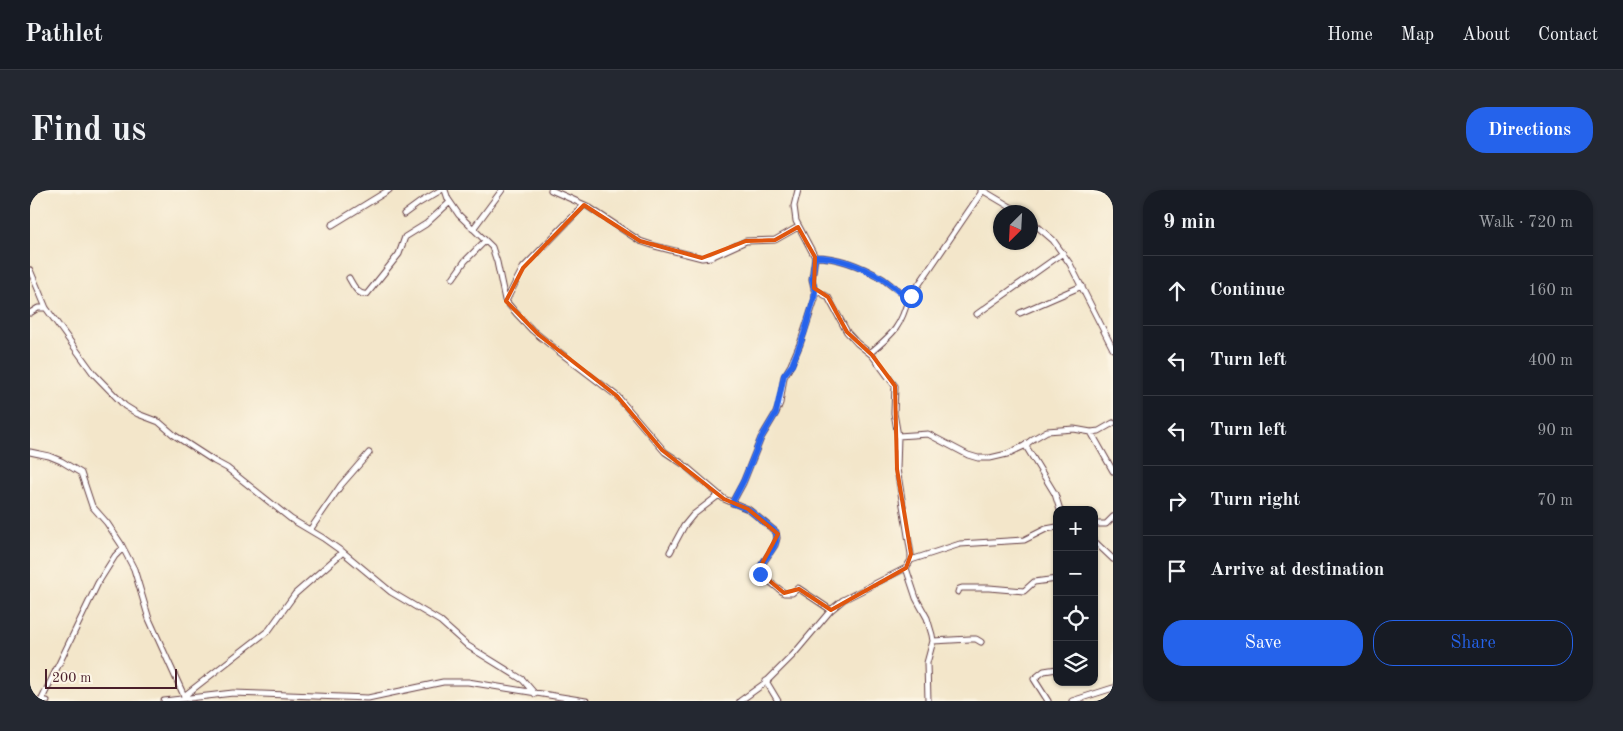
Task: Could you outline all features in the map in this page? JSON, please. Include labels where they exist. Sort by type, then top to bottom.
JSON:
[{"type":"street","points":[[332,225],[389,190]]},
{"type":"street","points":[[404,214],[419,203],[443,190],[459,215],[491,246],[495,254],[506,302],[538,335],[617,396],[662,450],[683,464],[724,499],[748,509],[776,532],[775,545],[760,567],[758,571],[760,574],[784,593],[792,593],[798,588],[831,610]]},
{"type":"street","points":[[473,229],[502,190]]},
{"type":"street","points":[[551,190],[584,205],[645,243],[702,258],[711,257],[746,241],[775,240],[798,227]]},
{"type":"street","points":[[732,503],[744,480],[761,438],[777,410],[784,375],[792,365],[812,309],[814,288],[812,279],[815,257],[798,227],[794,210],[798,190]]},
{"type":"street","points":[[870,353],[887,341],[896,330],[903,316],[909,296],[913,294],[982,193],[984,191],[1007,205]]},
{"type":"street","points":[[349,278],[359,293],[367,294],[400,254],[405,237],[426,224],[450,202]]},
{"type":"street","points":[[506,302],[523,268],[584,205]]},
{"type":"street","points":[[1038,229],[1052,240],[1063,253],[1082,286],[1113,349]]},
{"type":"street","points":[[453,278],[485,241]]},
{"type":"street","points":[[977,314],[1063,253]]},
{"type":"street","points":[[815,257],[832,258],[852,264],[878,276],[909,296]]},
{"type":"street","points":[[30,270],[46,308],[93,373],[125,406],[138,414],[159,422],[179,438],[227,468],[283,513],[343,552],[391,592],[440,621],[468,646],[523,680],[535,694]]},
{"type":"street","points":[[1020,313],[1082,286]]},
{"type":"street","points":[[814,288],[828,297],[847,332],[870,353],[895,386],[894,413],[898,436],[897,469],[911,560]]},
{"type":"street","points":[[36,309],[39,301],[38,292]]},
{"type":"street","points":[[30,313],[36,309],[46,308]]},
{"type":"street","points":[[1107,336],[1113,334]]},
{"type":"street","points":[[898,436],[928,434],[961,452],[984,458],[1007,454],[1047,431],[1074,429],[1091,432],[1106,428],[1113,423]]},
{"type":"street","points":[[1091,432],[1113,471]]},
{"type":"street","points":[[1027,443],[1027,448],[1055,494],[1059,506]]},
{"type":"street","points":[[30,452],[61,460],[81,473],[92,506],[107,523],[124,548],[134,569],[153,628],[184,697]]},
{"type":"street","points":[[310,530],[341,484],[369,453]]},
{"type":"street","points":[[670,552],[684,526],[693,515],[719,495]]},
{"type":"street","points":[[1098,524],[1106,524],[1113,517]]},
{"type":"street","points":[[740,701],[766,681],[794,655],[831,610],[843,600],[906,568],[911,560],[960,544],[1024,540],[1046,529],[1053,528]]},
{"type":"street","points":[[1098,545],[1113,559]]},
{"type":"street","points":[[41,701],[98,582],[124,548]]},
{"type":"street","points":[[184,697],[269,630],[295,594],[343,552]]},
{"type":"street","points":[[906,568],[918,603],[928,621],[933,641],[927,664],[928,701]]},
{"type":"street","points":[[958,592],[962,588],[1024,591],[1034,582],[1053,580]]},
{"type":"street","points":[[933,641],[976,639],[981,642]]},
{"type":"street","points":[[1048,701],[1034,679],[1044,671],[1053,670]]},
{"type":"street","points":[[766,681],[778,701]]},
{"type":"street","points":[[164,701],[184,697],[233,693],[368,698],[432,684],[454,682],[468,682],[586,701]]},
{"type":"street","points":[[1072,701],[1113,688]]},
{"type":"street","points":[[30,700],[47,701]]},
{"type":"highlighted area","points":[[584,205],[640,241],[702,258],[746,241],[775,240],[798,227],[815,257],[814,288],[828,297],[847,332],[872,355],[895,386],[897,469],[911,554],[906,568],[831,610],[799,589],[784,593],[758,571],[778,534],[748,509],[724,499],[662,450],[617,396],[539,335],[506,301],[523,268]]},
{"type":"route","points":[[760,574],[758,571],[762,563],[777,541],[776,532],[748,509],[732,503],[744,480],[761,438],[776,413],[780,403],[784,375],[792,365],[804,334],[815,292],[812,279],[815,257],[832,258],[852,264],[878,276],[906,296],[911,296]]}]
